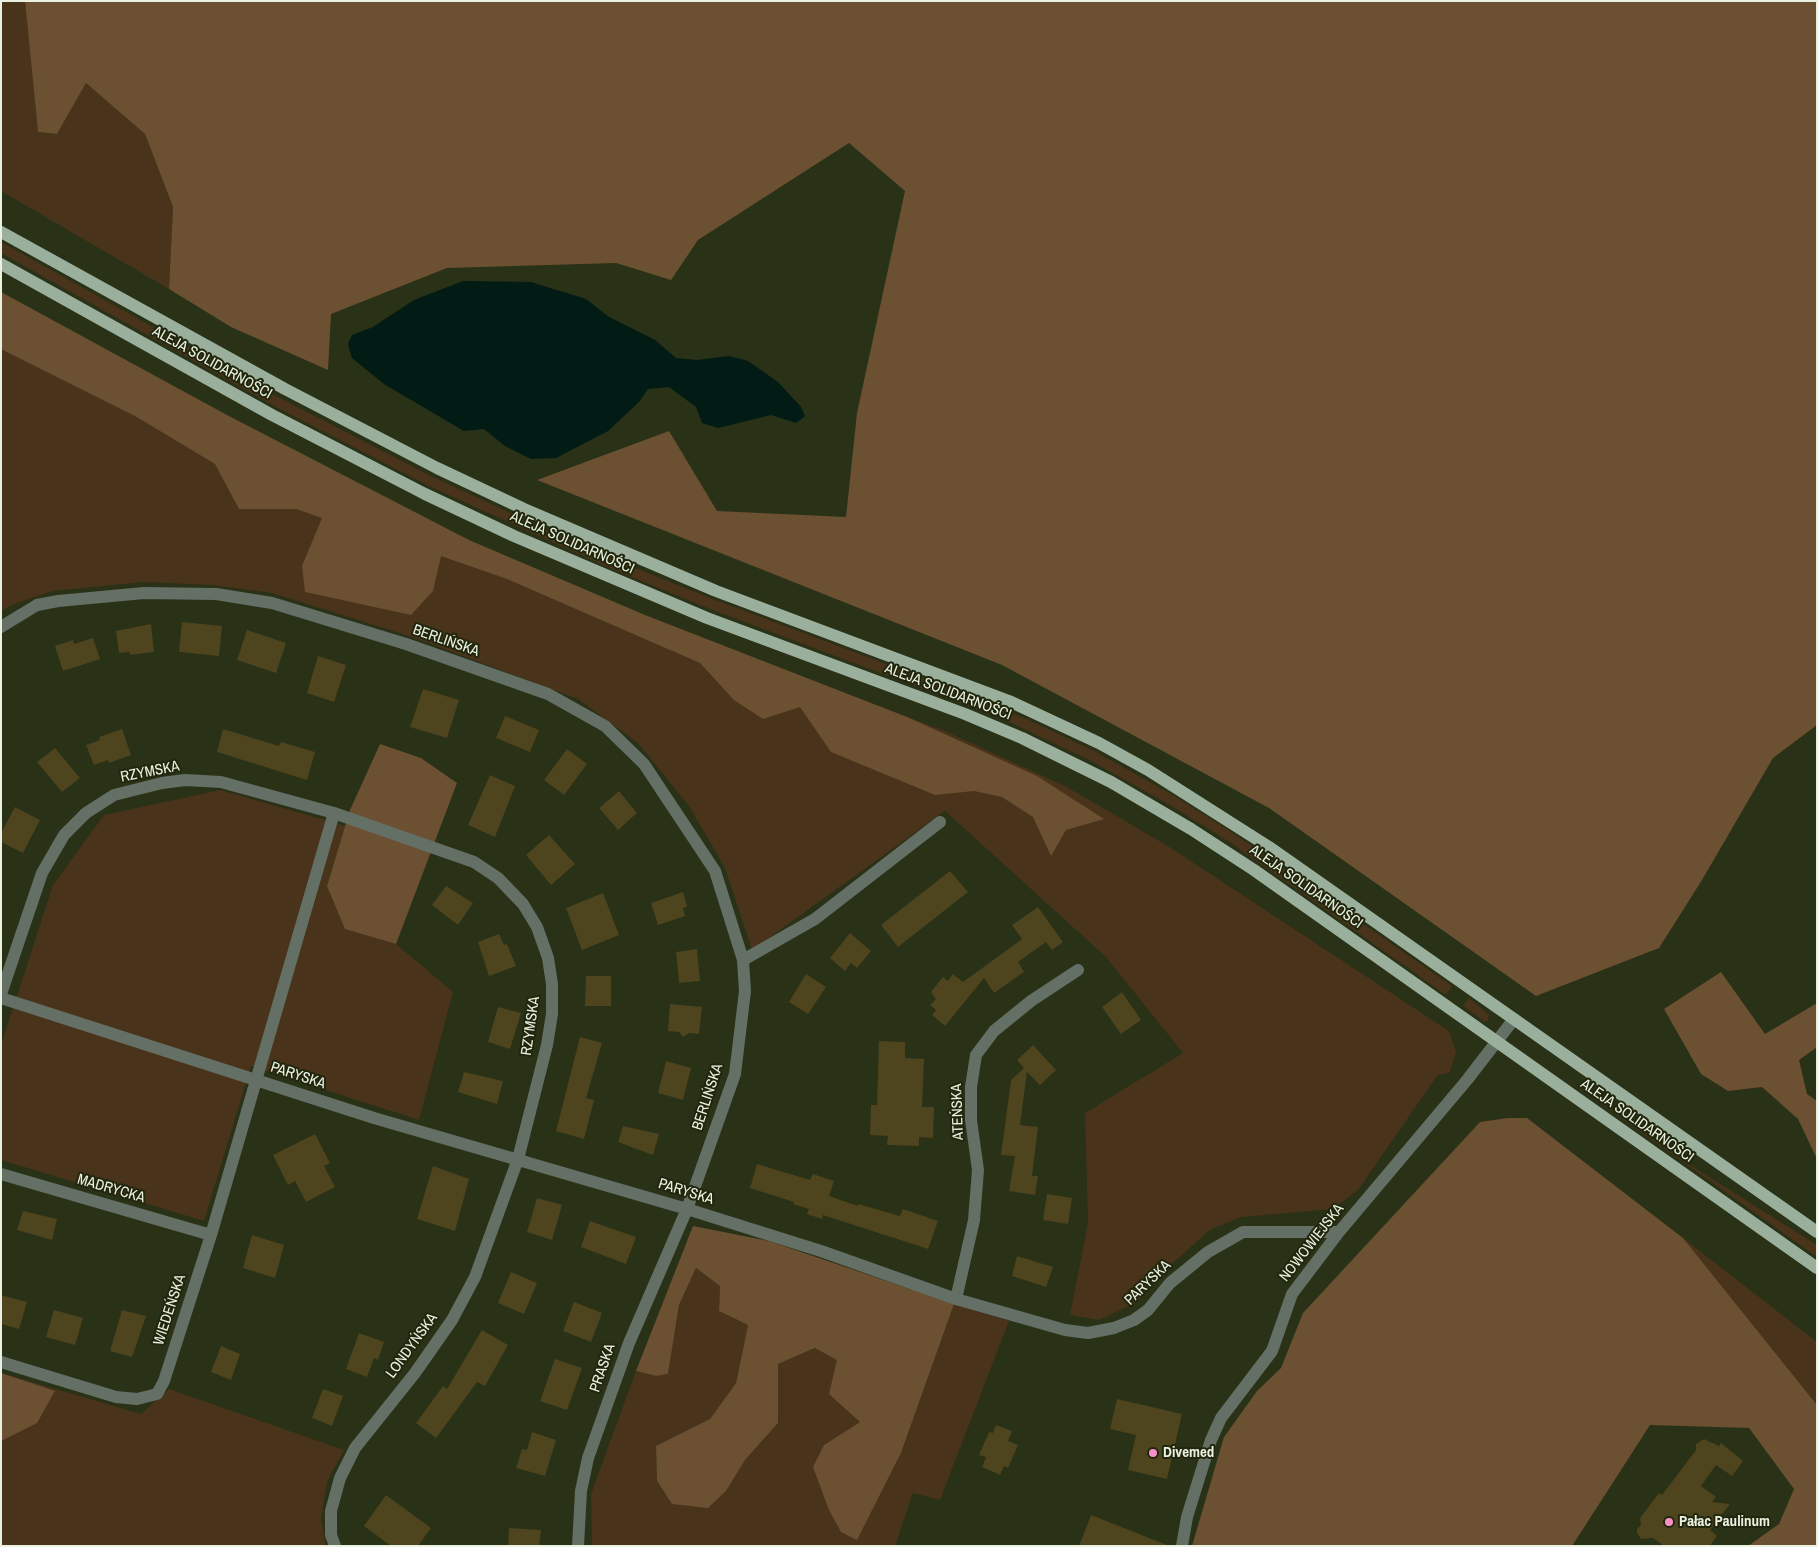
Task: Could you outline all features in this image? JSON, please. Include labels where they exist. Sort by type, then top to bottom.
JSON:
[{"type":"main road","name":"ALEJA SOLIDARNOŚCI","points":[[1,232],[284,390],[437,468],[524,509],[716,591],[991,694],[1099,744],[1176,786],[1238,825],[1817,1232]]},
{"type":"main road","name":"ALEJA SOLIDARNOŚCI","points":[[1,264],[280,420],[496,528],[706,618],[965,714],[1087,769],[1163,812],[1238,860],[1817,1268]]},
{"type":"street","name":"BERLIŃSKA","points":[[1,627],[37,605],[58,601],[144,593],[216,594],[272,603],[406,644],[548,694],[605,726],[644,764],[715,871],[743,960],[745,992],[735,1074],[687,1209]]},
{"type":"street","name":"RZYMSKA","points":[[1,994],[42,873],[55,850],[64,835],[86,813],[114,795],[162,782],[185,780],[221,782],[334,813],[474,862],[498,878],[523,904],[537,927],[552,984],[552,1014],[547,1044],[518,1159]]},
{"type":"street","points":[[256,1079],[334,813]]},
{"type":"street","points":[[743,960],[815,919],[940,822]]},
{"type":"street","name":"ATEŃSKA","points":[[956,1299],[975,1212],[978,1170],[971,1120],[971,1088],[976,1055],[994,1031],[1030,1002],[1078,970]]},
{"type":"street","name":"PARYSKA","points":[[1,998],[374,1118],[687,1209],[821,1251],[956,1299],[1065,1330],[1088,1333],[1114,1328],[1134,1320],[1148,1310],[1170,1283],[1208,1252],[1243,1232],[1339,1232]]},
{"type":"street","name":"NOWOWIEJSKA","points":[[1182,1546],[1187,1517],[1211,1440],[1221,1418],[1267,1358],[1280,1331],[1292,1294],[1339,1232],[1497,1042],[1514,1018]]},
{"type":"street","name":"WIEDEŃSKA","points":[[1,1362],[116,1397],[137,1399],[157,1394],[164,1381],[211,1236],[256,1079]]},
{"type":"street","name":"LONDYŃSKA","points":[[334,1546],[331,1535],[330,1511],[340,1478],[355,1448],[415,1372],[457,1311],[475,1277],[518,1159]]},
{"type":"street","name":"MADRYCKA","points":[[1,1174],[211,1236]]},
{"type":"street","name":"PRASKA","points":[[578,1546],[580,1491],[588,1458],[629,1343],[687,1209]]},
{"type":"shaded area","points":[[1,1],[25,1],[38,132],[57,134],[86,83],[145,134],[173,207],[169,289],[1,191]]},
{"type":"shaded area","points":[[25,1],[1817,1],[1817,725],[1773,758],[1702,880],[1659,948],[1536,996],[1269,808],[1002,665],[537,480],[669,431],[717,511],[846,517],[857,413],[905,191],[849,143],[698,240],[671,280],[616,263],[447,268],[331,314],[328,370],[231,327],[169,289],[173,207],[145,134],[86,83],[57,134],[38,132]]},
{"type":"shaded area","points":[[1,242],[280,398],[433,477],[521,518],[608,557],[713,599],[971,696],[1029,720],[1096,752],[1173,795],[1233,833],[1452,986],[1446,995],[1228,841],[1168,804],[1091,761],[1003,719],[710,609],[605,566],[429,486],[276,407],[1,253]]},
{"type":"shaded area","points":[[1,292],[227,415],[469,540],[645,615],[907,717],[1037,776],[1104,819],[1066,830],[1051,856],[1033,817],[1002,797],[974,791],[935,795],[831,752],[800,707],[763,719],[734,700],[700,663],[507,579],[441,556],[433,591],[411,615],[305,592],[302,566],[322,518],[296,509],[239,509],[215,464],[135,416],[1,349]]},
{"type":"shaded area","points":[[1,314],[421,534],[945,731],[1067,787],[1168,846],[1449,1031],[1456,1052],[1450,1072],[1437,1076],[1358,1190],[1333,1209],[1241,1217],[1210,1230],[1168,1267],[1137,1302],[1099,1320],[1070,1315],[1088,1223],[1085,1113],[1183,1053],[1106,957],[945,811],[752,950],[725,868],[689,806],[638,743],[578,699],[412,637],[272,593],[212,585],[144,582],[53,591],[11,605],[1,612]]},
{"type":"shaded area","points":[[380,744],[421,758],[457,783],[396,944],[345,929],[327,886],[350,810]]},
{"type":"shaded area","points":[[220,790],[346,826],[327,886],[372,936],[396,944],[453,992],[419,1120],[251,1066],[204,1221],[1,1160],[1,1045],[53,885],[104,815]]},
{"type":"shaded area","points":[[1721,972],[1765,1034],[1817,1003],[1817,1047],[1799,1060],[1807,1094],[1817,1101],[1817,1159],[1798,1119],[1762,1087],[1728,1091],[1701,1074],[1664,1009]]},
{"type":"shaded area","points":[[1469,998],[1489,1015],[1488,1021],[1484,1021],[1463,1006]]},
{"type":"shaded area","points":[[1534,1056],[1687,1163],[1817,1245],[1817,1257]]},
{"type":"shaded area","points":[[1508,1118],[1527,1118],[1683,1238],[1817,1405],[1817,1546],[1748,1546],[1779,1524],[1794,1489],[1749,1428],[1650,1425],[1572,1546],[1192,1546],[1224,1437],[1257,1391],[1281,1368],[1303,1313],[1480,1122]]},
{"type":"shaded area","points":[[693,1226],[769,1241],[954,1304],[901,1453],[857,1540],[841,1532],[829,1510],[813,1467],[824,1445],[860,1422],[829,1394],[837,1360],[815,1348],[778,1364],[778,1423],[745,1460],[726,1491],[708,1508],[672,1504],[657,1481],[656,1446],[710,1419],[736,1383],[748,1325],[719,1311],[720,1286],[696,1268],[679,1305],[668,1374],[656,1376],[636,1371]]},
{"type":"shaded area","points":[[1683,1238],[1817,1342],[1817,1405]]},
{"type":"shaded area","points":[[696,1268],[720,1286],[719,1311],[748,1325],[736,1383],[710,1419],[656,1446],[657,1481],[672,1504],[726,1491],[745,1460],[778,1423],[778,1364],[816,1348],[837,1360],[860,1422],[824,1445],[857,1539],[901,1453],[954,1304],[1009,1321],[940,1500],[913,1493],[895,1546],[592,1546],[591,1494],[636,1371],[656,1376],[668,1374],[679,1305]]},
{"type":"shaded area","points":[[1,1373],[141,1414],[169,1389],[344,1450],[327,1482],[321,1519],[326,1546],[1,1546]]},
{"type":"shaded area","points":[[1,1373],[55,1391],[37,1423],[1,1441]]},
{"type":"water","points":[[463,281],[531,282],[586,299],[609,317],[655,340],[676,358],[697,360],[729,356],[748,361],[778,382],[801,407],[805,416],[796,423],[771,415],[718,428],[702,423],[696,407],[669,387],[648,389],[639,402],[608,431],[556,458],[531,459],[505,446],[484,429],[464,431],[384,384],[352,358],[348,344],[352,335],[373,327],[414,300]]},
{"type":"building","points":[[182,622],[222,626],[219,656],[179,652]]},
{"type":"building","points":[[151,624],[154,652],[130,655],[130,652],[119,653],[116,631]]},
{"type":"building","points":[[247,630],[286,643],[276,673],[237,660]]},
{"type":"building","points":[[93,638],[100,659],[63,671],[55,646],[73,640],[74,644]]},
{"type":"building","points":[[318,656],[346,665],[334,702],[307,693]]},
{"type":"building","points":[[423,689],[459,700],[447,738],[410,727]]},
{"type":"building","points":[[505,716],[539,730],[530,752],[496,738]]},
{"type":"building","points":[[122,729],[131,755],[109,763],[108,760],[94,765],[86,745],[100,740],[99,737]]},
{"type":"building","points":[[223,729],[279,746],[281,742],[315,752],[307,780],[217,752]]},
{"type":"building","points":[[55,748],[80,778],[62,792],[37,762]]},
{"type":"building","points":[[567,749],[587,764],[564,795],[544,780]]},
{"type":"building","points":[[490,775],[515,786],[495,837],[468,825]]},
{"type":"building","points":[[619,791],[637,813],[618,830],[599,808]]},
{"type":"building","points":[[15,807],[40,820],[23,853],[1,842],[1,833]]},
{"type":"building","points":[[549,835],[575,864],[551,885],[526,855]]},
{"type":"building","points":[[950,871],[968,892],[898,947],[881,925]]},
{"type":"building","points":[[446,886],[473,903],[458,925],[432,905]]},
{"type":"building","points":[[683,892],[687,906],[683,908],[685,916],[658,925],[651,903]]},
{"type":"building","points":[[603,893],[619,935],[582,950],[566,908]]},
{"type":"building","points":[[1038,907],[1063,942],[1052,950],[1046,942],[1018,962],[1024,972],[994,993],[984,978],[945,1026],[932,1015],[936,1010],[930,1005],[936,999],[931,992],[943,977],[948,981],[953,974],[963,982],[1022,939],[1012,925]]},
{"type":"building","points":[[850,933],[871,951],[857,968],[851,963],[845,971],[830,958]]},
{"type":"building","points":[[499,934],[504,945],[507,944],[516,966],[489,976],[478,942]]},
{"type":"building","points":[[697,949],[700,981],[679,983],[676,952]]},
{"type":"building","points":[[806,974],[826,987],[808,1014],[789,1002]]},
{"type":"building","points":[[586,976],[611,976],[611,1006],[585,1006]]},
{"type":"building","points":[[1122,992],[1141,1020],[1121,1034],[1102,1007]]},
{"type":"building","points":[[670,1004],[702,1007],[699,1034],[689,1033],[683,1037],[679,1032],[668,1031]]},
{"type":"building","points":[[498,1007],[521,1013],[510,1049],[488,1042]]},
{"type":"building","points":[[580,1037],[602,1043],[586,1098],[594,1100],[584,1139],[556,1131]]},
{"type":"building","points":[[879,1041],[905,1042],[905,1058],[924,1059],[922,1107],[934,1107],[933,1138],[919,1137],[919,1146],[887,1145],[888,1136],[870,1135],[871,1105],[877,1105]]},
{"type":"building","points":[[1033,1045],[1056,1070],[1040,1085],[1027,1072],[1020,1125],[1038,1127],[1032,1176],[1038,1176],[1035,1195],[1009,1191],[1015,1156],[1001,1155],[1011,1080],[1024,1068],[1017,1060]]},
{"type":"building","points":[[666,1061],[691,1068],[683,1100],[658,1093]]},
{"type":"building","points":[[464,1072],[503,1081],[497,1104],[458,1092]]},
{"type":"building","points":[[623,1126],[659,1134],[653,1155],[618,1142]]},
{"type":"building","points":[[315,1134],[330,1163],[324,1166],[335,1187],[306,1202],[295,1181],[288,1185],[273,1155]]},
{"type":"building","points":[[757,1164],[810,1180],[813,1174],[834,1181],[829,1196],[858,1206],[858,1204],[900,1216],[903,1209],[938,1221],[928,1249],[823,1215],[822,1219],[807,1214],[809,1209],[793,1204],[794,1202],[750,1188]]},
{"type":"building","points":[[433,1166],[469,1179],[455,1231],[417,1219]]},
{"type":"building","points":[[1047,1194],[1072,1198],[1068,1224],[1043,1220]]},
{"type":"building","points":[[537,1198],[562,1205],[552,1240],[527,1232]]},
{"type":"building","points":[[23,1211],[57,1219],[52,1240],[17,1230]]},
{"type":"building","points":[[590,1221],[636,1237],[626,1264],[581,1247]]},
{"type":"building","points":[[252,1235],[284,1245],[275,1278],[243,1268]]},
{"type":"building","points":[[1017,1256],[1053,1267],[1046,1287],[1012,1276]]},
{"type":"building","points":[[511,1272],[537,1283],[524,1314],[498,1303]]},
{"type":"building","points":[[1,1295],[27,1302],[19,1329],[1,1324]]},
{"type":"building","points":[[574,1302],[602,1313],[591,1342],[563,1331]]},
{"type":"building","points":[[54,1310],[83,1318],[75,1345],[46,1337]]},
{"type":"building","points":[[122,1310],[146,1316],[132,1357],[110,1351]]},
{"type":"building","points":[[482,1330],[508,1345],[485,1386],[477,1382],[436,1438],[416,1423],[443,1386],[447,1389]]},
{"type":"building","points":[[359,1333],[384,1342],[378,1360],[374,1358],[367,1377],[346,1369]]},
{"type":"building","points":[[221,1346],[240,1354],[231,1380],[211,1372]]},
{"type":"building","points":[[555,1359],[582,1368],[567,1410],[540,1401]]},
{"type":"building","points":[[323,1389],[343,1396],[332,1426],[312,1418]]},
{"type":"building","name":"Divemed","points":[[1117,1399],[1182,1414],[1167,1479],[1128,1470],[1136,1435],[1110,1429]]},
{"type":"building","points":[[996,1425],[1012,1431],[1008,1441],[1018,1445],[1008,1468],[1004,1466],[1000,1475],[982,1467],[986,1457],[979,1455],[989,1432],[993,1433]]},
{"type":"building","points":[[532,1432],[556,1440],[545,1476],[516,1468],[522,1449],[527,1450]]},
{"type":"building","points":[[1704,1439],[1719,1446],[1721,1443],[1743,1461],[1732,1476],[1716,1465],[1701,1486],[1716,1497],[1712,1502],[1730,1504],[1710,1530],[1717,1536],[1710,1546],[1664,1546],[1653,1538],[1641,1539],[1637,1533],[1637,1529],[1641,1525],[1640,1518],[1659,1493],[1662,1495],[1696,1450],[1696,1444]]},
{"type":"building","points":[[386,1495],[431,1528],[418,1546],[391,1546],[364,1526]]},
{"type":"building","points":[[1091,1515],[1167,1545],[1167,1546],[1079,1546]]},
{"type":"building","points":[[509,1528],[541,1530],[539,1546],[508,1546]]},
{"type":"place","name":"Divemed","points":[[1153,1453]]},
{"type":"place","name":"Pałac Paulinum","points":[[1669,1522]]}]
